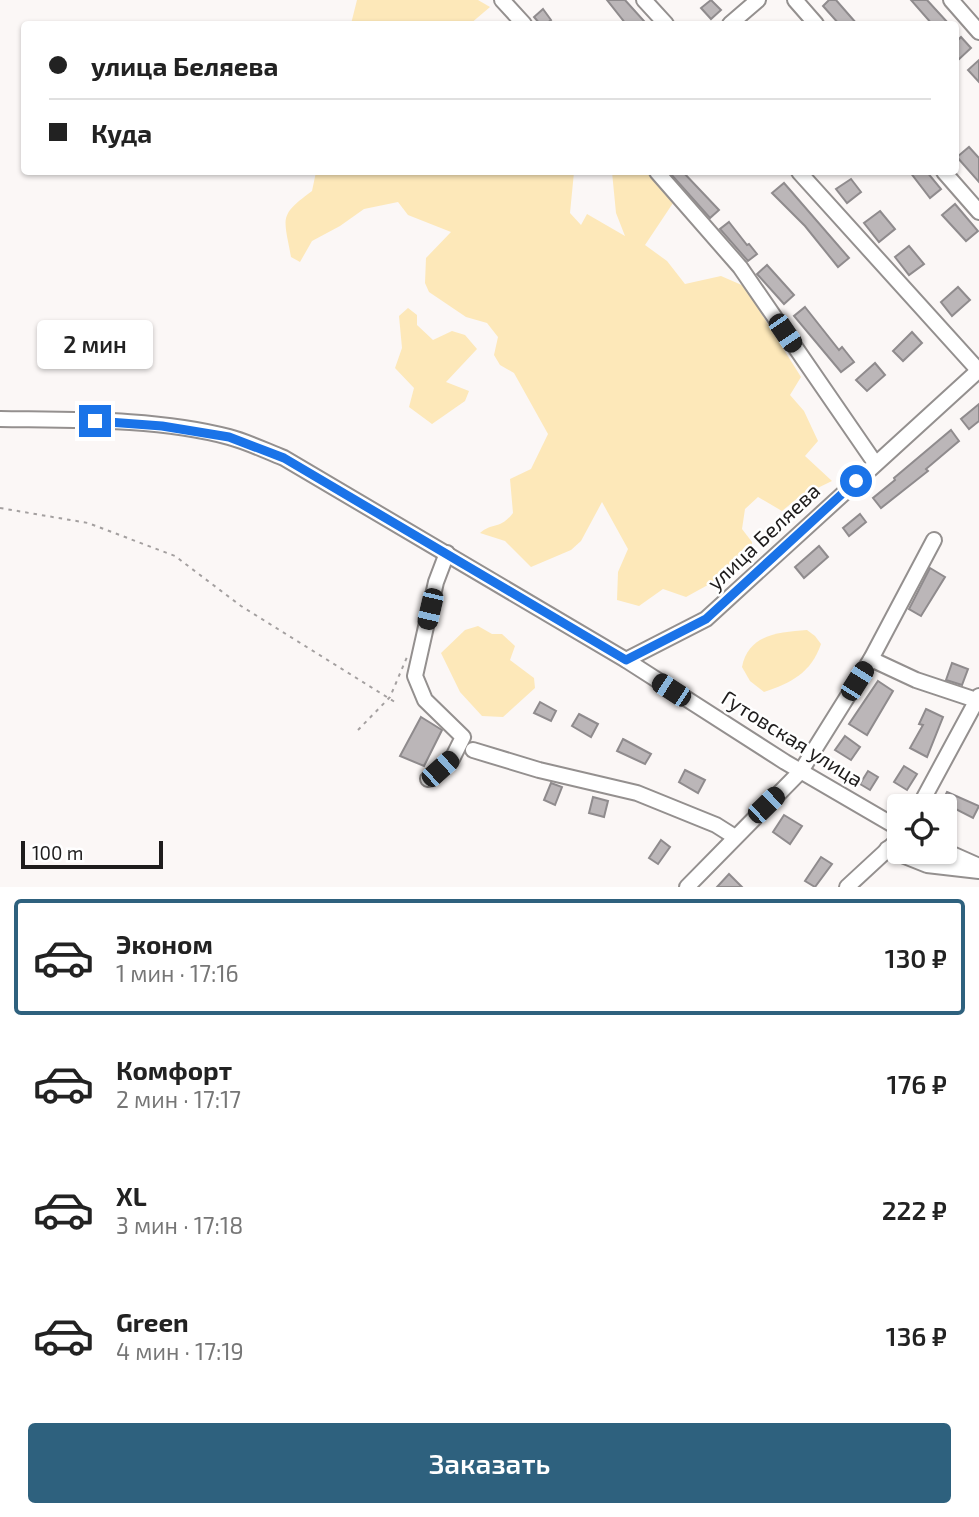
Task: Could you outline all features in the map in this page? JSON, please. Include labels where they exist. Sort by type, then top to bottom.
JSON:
[{"type":"street","points":[[502,0],[521,21]]},
{"type":"street","points":[[644,0],[663,21]]},
{"type":"street","points":[[734,21],[758,0]]},
{"type":"street","points":[[795,0],[813,21]]},
{"type":"street","points":[[951,0],[979,32]]},
{"type":"street","points":[[660,175],[740,267],[874,463]]},
{"type":"street","points":[[802,175],[979,371]]},
{"type":"street","points":[[947,175],[979,212]]},
{"type":"street","name":"улица Беляева","points":[[626,660],[706,619],[874,463],[979,371]]},
{"type":"street","name":"Гутовская улица","points":[[0,419],[73,420],[162,426],[229,437],[284,458],[626,660],[801,771],[887,821]]},
{"type":"street","points":[[687,887],[801,771],[871,659],[934,540]]},
{"type":"street","points":[[428,779],[452,759],[463,737],[425,700],[415,676],[436,582],[447,553]]},
{"type":"street","points":[[871,659],[916,680],[978,699],[926,794]]},
{"type":"street","points":[[473,750],[539,770],[637,793],[716,825],[735,837]]},
{"type":"street","points":[[847,887],[887,849]]},
{"type":"street","points":[[957,857],[979,869]]},
{"type":"street","points":[[922,864],[979,869]]},
{"type":"path","points":[[0,508],[88,523],[175,556],[241,606],[398,704]]},
{"type":"path","points":[[358,730],[390,697],[409,651]]},
{"type":"shaded area","points":[[357,0],[478,0],[490,7],[474,21],[352,21]]},
{"type":"shaded area","points":[[315,175],[574,175],[570,213],[581,225],[587,214],[625,236],[616,213],[612,175],[650,175],[673,203],[645,245],[667,261],[685,284],[721,276],[744,286],[801,377],[790,395],[804,411],[818,441],[805,456],[832,481],[799,497],[782,511],[758,497],[745,509],[742,529],[752,542],[752,553],[726,575],[686,597],[663,589],[639,606],[617,600],[618,572],[628,549],[602,502],[581,541],[571,550],[531,567],[505,541],[480,533],[504,522],[513,513],[510,479],[531,469],[548,434],[514,373],[500,365],[494,355],[498,337],[487,323],[466,317],[429,292],[425,283],[426,258],[451,232],[408,215],[398,202],[364,209],[312,241],[300,262],[291,257],[286,218],[293,206],[312,191]]},
{"type":"shaded area","points":[[408,308],[417,315],[417,325],[433,340],[452,331],[465,335],[477,349],[446,382],[469,391],[465,401],[432,424],[409,407],[414,388],[395,368],[402,348],[399,316]]},
{"type":"shaded area","points":[[478,626],[492,634],[502,634],[515,646],[510,660],[534,678],[535,688],[503,717],[482,716],[460,692],[441,653],[465,630]]},
{"type":"shaded area","points":[[807,630],[821,644],[806,670],[791,681],[764,692],[750,681],[742,667],[751,648],[775,634]]},
{"type":"building","points":[[607,0],[625,0],[644,21],[624,21]]},
{"type":"building","points":[[711,0],[721,10],[711,19],[701,8]]},
{"type":"building","points":[[829,0],[836,0],[854,21],[836,21],[823,6]]},
{"type":"building","points":[[911,0],[927,0],[946,21],[929,21]]},
{"type":"building","points":[[543,9],[551,20],[537,21],[534,17]]},
{"type":"building","points":[[961,37],[971,48],[959,59]]},
{"type":"building","points":[[979,60],[979,82],[968,70]]},
{"type":"building","points":[[969,147],[979,158],[979,182],[959,159],[959,155]]},
{"type":"building","points":[[672,175],[686,175],[719,210],[710,218]]},
{"type":"building","points":[[912,175],[929,175],[941,189],[930,198]]},
{"type":"building","points":[[851,179],[861,192],[847,203],[836,189]]},
{"type":"building","points":[[784,183],[849,258],[838,267],[805,226],[772,193]]},
{"type":"building","points":[[955,204],[978,231],[966,241],[942,215]]},
{"type":"building","points":[[880,211],[895,229],[879,242],[864,223]]},
{"type":"building","points":[[729,222],[757,254],[748,261],[720,229]]},
{"type":"building","points":[[909,246],[924,264],[909,275],[895,257]]},
{"type":"building","points":[[767,265],[794,295],[784,304],[757,274]]},
{"type":"building","points":[[958,287],[970,300],[952,316],[941,302]]},
{"type":"building","points":[[805,307],[839,350],[842,347],[854,362],[841,372],[794,316]]},
{"type":"building","points":[[912,332],[922,343],[903,361],[893,351]]},
{"type":"building","points":[[875,363],[885,375],[867,391],[856,380]]},
{"type":"building","points":[[979,404],[979,421],[969,429],[961,419]]},
{"type":"building","points":[[951,430],[959,441],[926,469],[928,471],[881,508],[873,498]]},
{"type":"building","points":[[860,514],[866,522],[849,536],[843,528]]},
{"type":"building","points":[[819,546],[828,557],[804,578],[795,567]]},
{"type":"building","points":[[930,568],[945,577],[921,616],[909,609]]},
{"type":"building","points":[[952,663],[968,669],[962,685],[946,680]]},
{"type":"building","points":[[878,681],[893,691],[867,735],[849,724]]},
{"type":"building","points":[[540,702],[556,711],[551,721],[534,713]]},
{"type":"building","points":[[926,709],[943,717],[927,757],[910,748],[923,725],[919,724]]},
{"type":"building","points":[[579,714],[598,724],[591,737],[572,726]]},
{"type":"building","points":[[421,717],[442,730],[424,766],[400,756]]},
{"type":"building","points":[[845,736],[860,747],[851,760],[835,750]]},
{"type":"building","points":[[623,739],[651,754],[645,764],[617,751]]},
{"type":"building","points":[[904,766],[917,774],[907,790],[894,782]]},
{"type":"building","points":[[685,770],[705,780],[698,793],[679,782]]},
{"type":"building","points":[[868,771],[878,777],[870,790],[860,784]]},
{"type":"building","points":[[551,783],[562,787],[555,805],[544,800]]},
{"type":"building","points":[[957,796],[979,806],[973,818],[957,810]]},
{"type":"building","points":[[593,797],[608,801],[604,817],[589,813]]},
{"type":"building","points":[[784,815],[802,826],[790,844],[773,832]]},
{"type":"building","points":[[661,840],[670,847],[658,864],[649,858]]},
{"type":"building","points":[[821,857],[832,864],[815,887],[805,881]]},
{"type":"building","points":[[729,874],[742,887],[717,887]]},
{"type":"route","points":[[95,421],[162,426],[229,437],[284,458],[626,660],[706,619],[856,481]]}]
